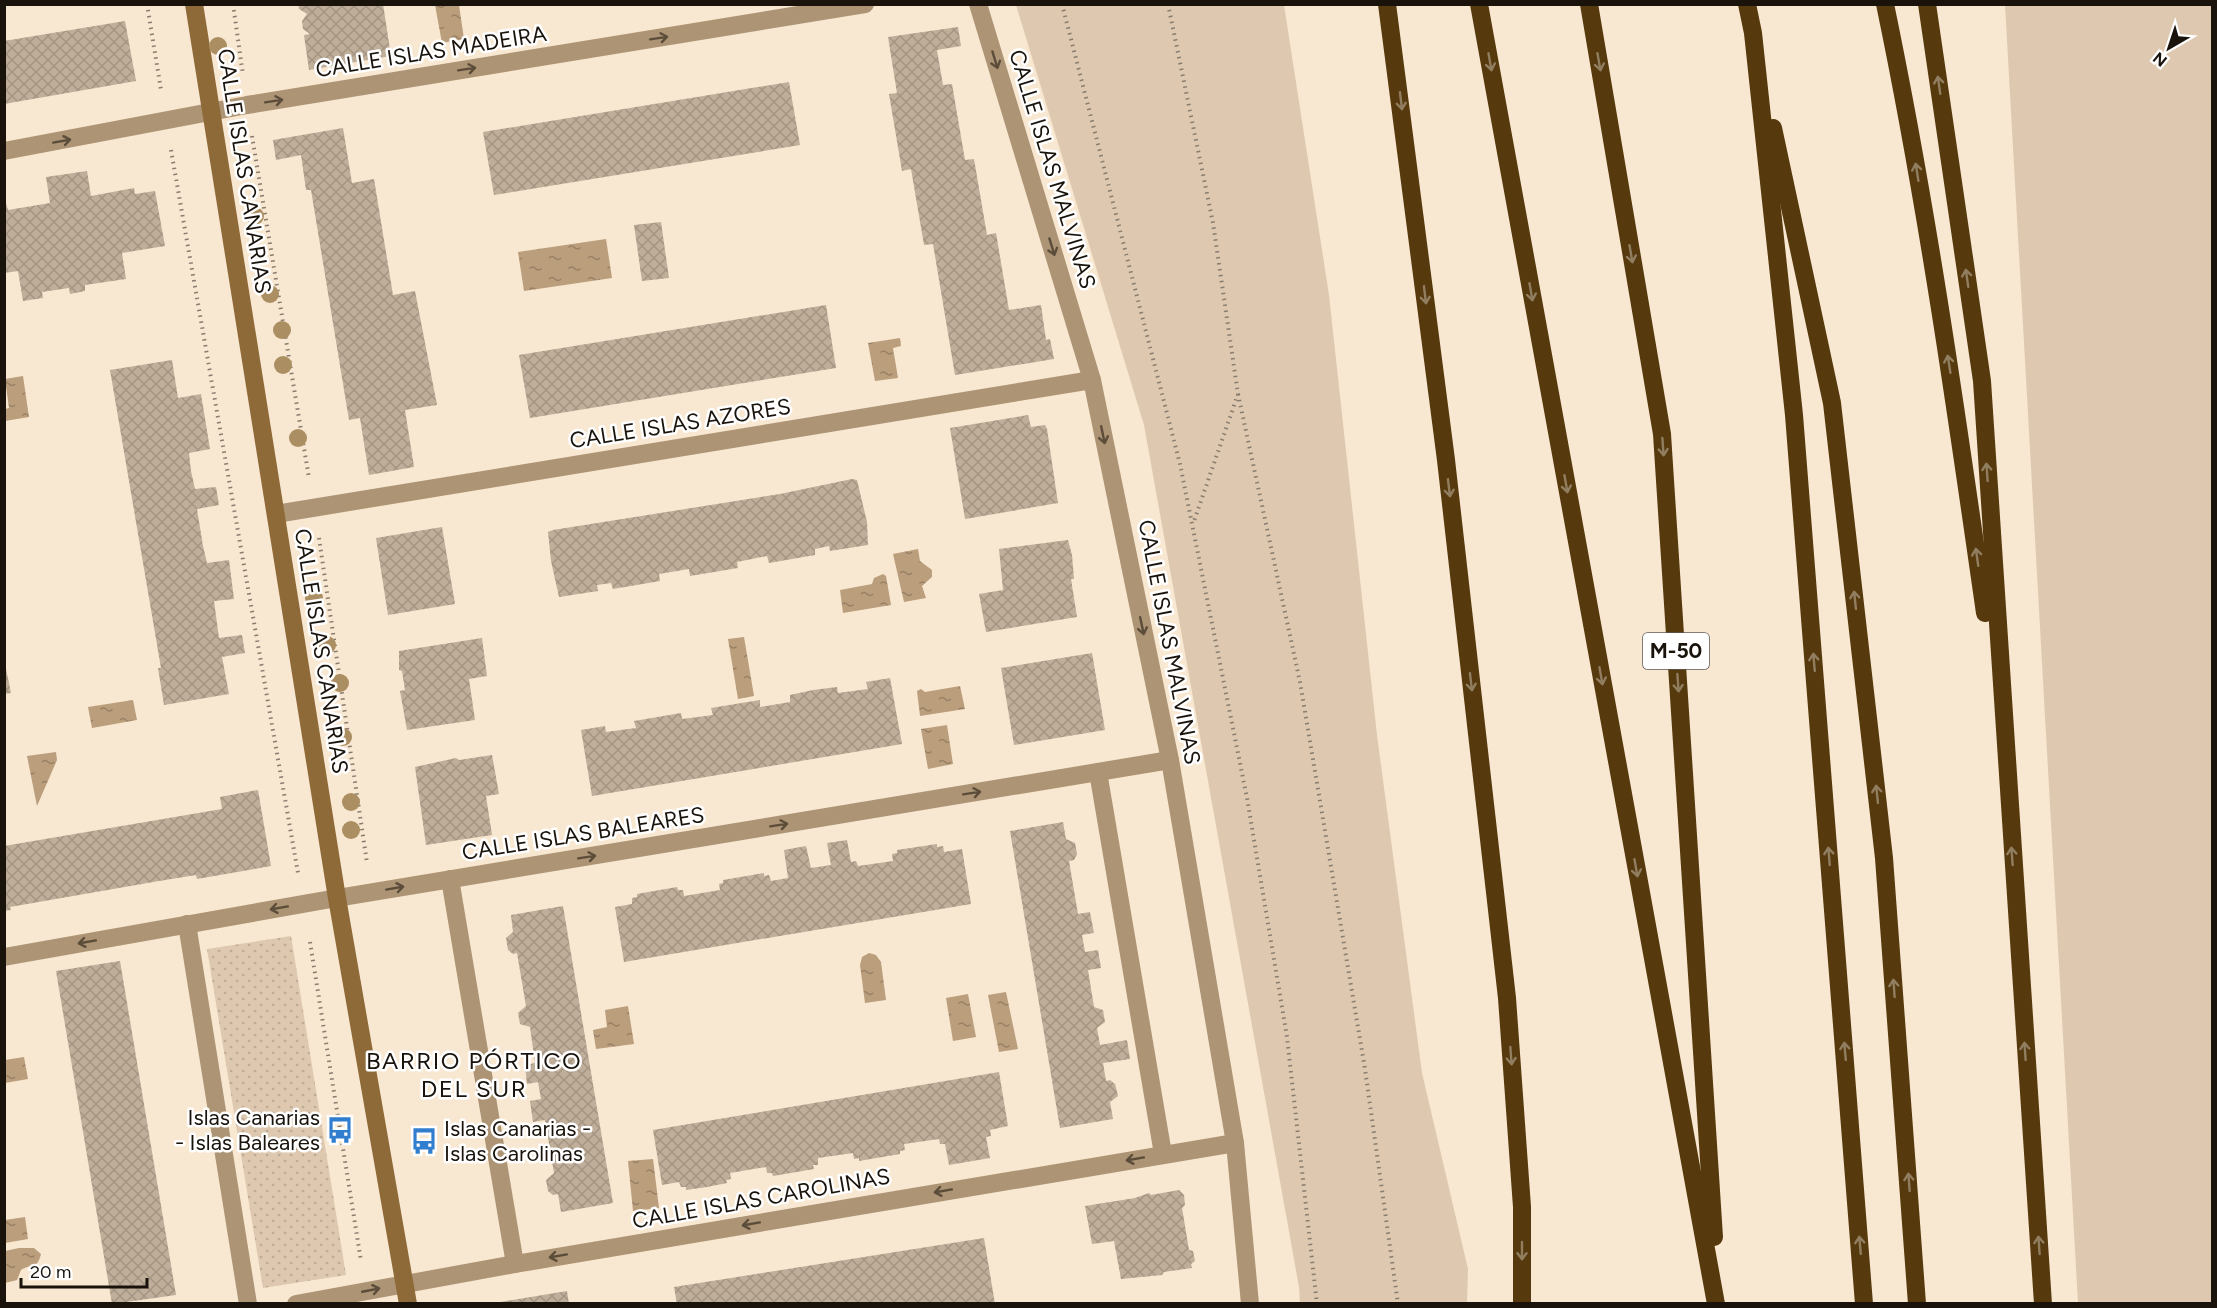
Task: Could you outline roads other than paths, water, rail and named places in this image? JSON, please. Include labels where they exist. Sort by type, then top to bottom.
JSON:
[{"type":"highway","points":[[1385,4],[1394,43],[1446,460],[1507,998],[1522,1207],[1522,1304]]},
{"type":"highway","points":[[1479,4],[1717,1304]]},
{"type":"highway","name":"M-50","points":[[1589,4],[1662,434],[1717,1304]]},
{"type":"highway","points":[[1747,4],[1832,403],[1884,858],[1917,1304]]},
{"type":"highway","points":[[1885,4],[1905,101],[1949,367],[2004,740]]},
{"type":"highway","points":[[1927,4],[1982,381],[2043,1304]]},
{"type":"highway","points":[[1753,33],[1795,427],[1864,1304]]},
{"type":"street","name":"CALLE ISLAS CANARIAS","points":[[194,4],[337,898],[408,1304]]},
{"type":"street","name":"CALLE ISLAS MADEIRA","points":[[4,151],[166,123],[247,105],[865,4]]},
{"type":"street","name":"CALLE ISLAS MALVINAS","points":[[978,4],[1092,380],[1170,760],[1234,1143],[1250,1304]]},
{"type":"street","name":"CALLE ISLAS AZORES","points":[[276,514],[1092,380]]},
{"type":"street","name":"CALLE ISLAS BALEARES","points":[[4,957],[372,892],[1170,760]]},
{"type":"street","points":[[1098,772],[1163,1154]]},
{"type":"street","points":[[450,879],[515,1264]]},
{"type":"street","points":[[187,924],[248,1304]]},
{"type":"street","name":"CALLE ISLAS CAROLINAS","points":[[296,1304],[515,1264],[1234,1143]]},
{"type":"water","points":[[435,5],[459,5],[464,39],[442,43]]},
{"type":"water","points":[[606,239],[612,278],[524,291],[518,252]]},
{"type":"water","points":[[900,338],[901,346],[893,348],[898,378],[875,381],[868,343]]},
{"type":"water","points":[[23,376],[29,417],[5,421],[5,409],[9,408],[5,379]]},
{"type":"water","points":[[918,549],[920,561],[932,570],[932,577],[922,586],[926,598],[904,602],[893,554]]},
{"type":"water","points":[[883,574],[886,576],[891,605],[843,613],[840,590],[872,584],[874,578]]},
{"type":"water","points":[[744,637],[754,696],[738,699],[728,639]]},
{"type":"water","points":[[960,686],[965,709],[920,716],[917,691],[921,689],[925,692]]},
{"type":"water","points":[[133,700],[137,720],[92,728],[88,707]]},
{"type":"water","points":[[947,725],[953,764],[928,769],[921,729]]},
{"type":"water","points":[[56,752],[57,760],[37,806],[27,756]]},
{"type":"water","points":[[869,953],[876,955],[881,962],[886,1000],[865,1003],[860,965],[862,957]]},
{"type":"water","points":[[1006,992],[1018,1049],[999,1052],[988,995]]},
{"type":"water","points":[[968,994],[976,1037],[953,1041],[946,998]]},
{"type":"water","points":[[628,1006],[634,1044],[596,1049],[593,1030],[607,1027],[605,1010]]},
{"type":"water","points":[[24,1057],[28,1079],[5,1083],[5,1060]]},
{"type":"water","points":[[653,1159],[659,1208],[633,1211],[628,1161]]},
{"type":"water","points":[[25,1217],[28,1239],[5,1243],[5,1220]]},
{"type":"water","points":[[34,1248],[41,1254],[38,1262],[21,1270],[17,1280],[5,1283],[5,1251]]},
{"type":"place","name":"Islas Canarias - Islas Baleares","points":[[340,1130]]},
{"type":"place","name":"Islas Canarias - Islas Carolinas","points":[[424,1141]]},
{"type":"district","name":"BARRIO PÓRTICO DEL SUR","points":[[474,1075]]}]
